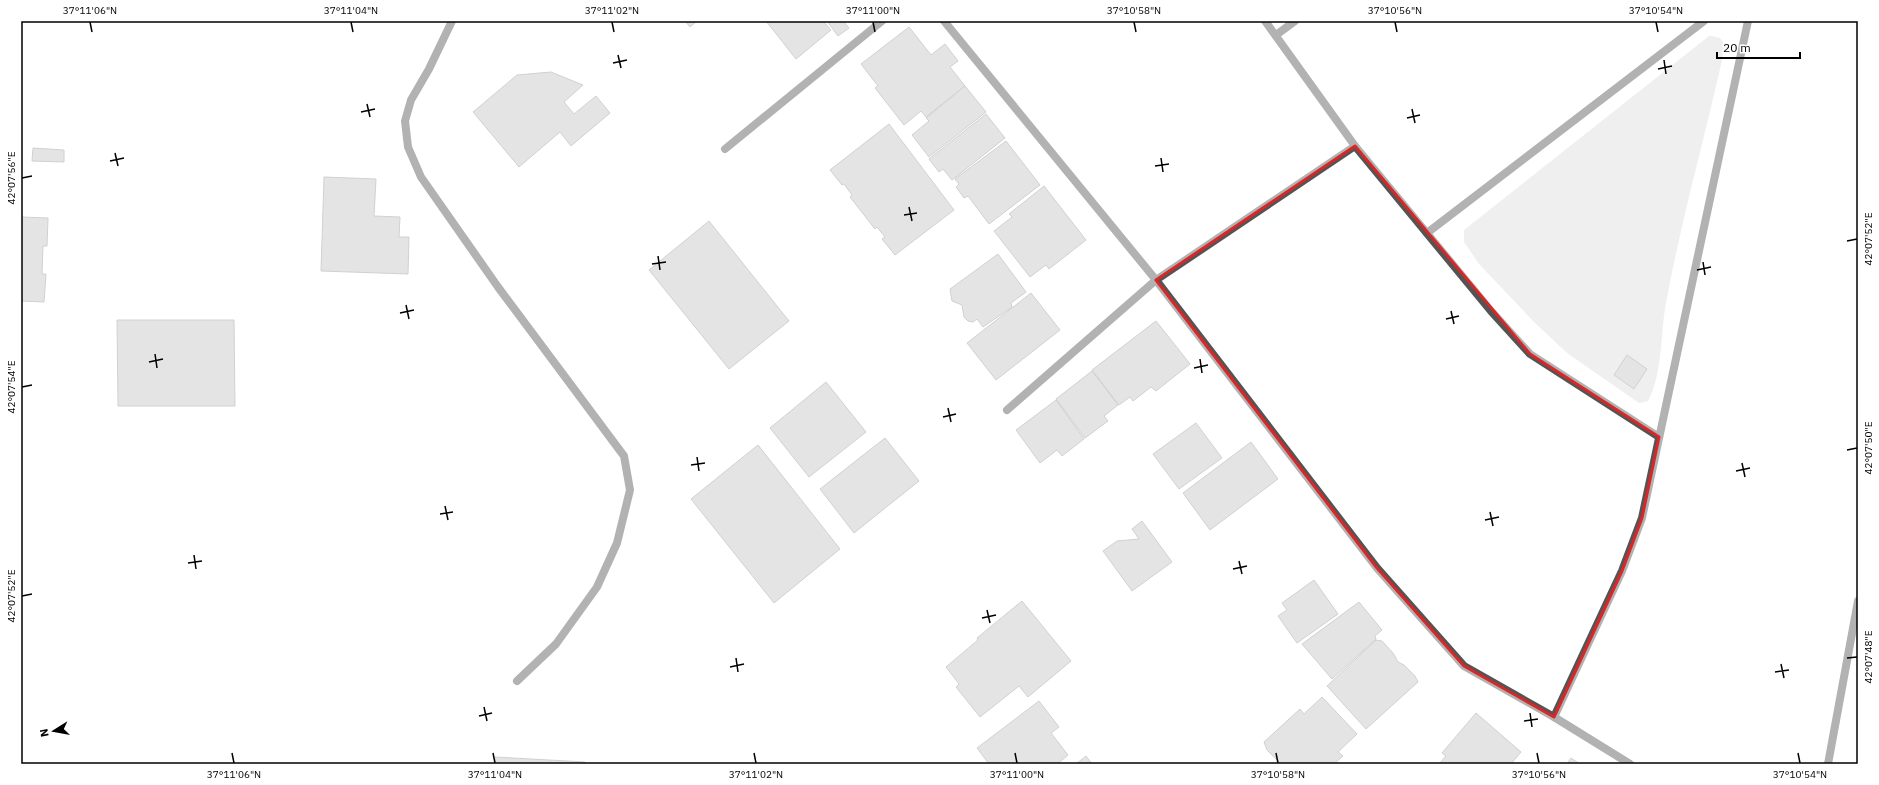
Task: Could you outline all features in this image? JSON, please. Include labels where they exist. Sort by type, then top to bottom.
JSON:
[{"type":"street","points":[[452,21],[429,69],[411,100],[405,121],[408,147],[421,177],[498,287],[624,456],[630,490],[617,543],[597,587],[556,644],[517,681]]},
{"type":"street","points":[[725,150],[882,21]]},
{"type":"street","points":[[944,21],[1156,280],[1377,568],[1464,666],[1554,717],[1630,764]]},
{"type":"street","points":[[1265,21],[1355,146],[1491,311],[1530,354],[1659,437]]},
{"type":"street","points":[[1276,35],[1294,21]]},
{"type":"street","points":[[1427,233],[1704,21]]},
{"type":"street","points":[[1554,717],[1622,571],[1642,518],[1748,21]]},
{"type":"street","points":[[1007,410],[1156,280],[1355,146]]},
{"type":"street","points":[[1828,764],[1858,601]]},
{"type":"highlighted area","points":[[1355,146],[1530,354],[1659,437],[1642,518],[1622,571],[1554,717],[1464,666],[1377,568],[1156,280]]},
{"type":"shaded area","points":[[1709,36],[1722,40],[1724,46],[1722,60],[1672,272],[1664,315],[1659,366],[1653,390],[1648,401],[1639,403],[1567,353],[1533,321],[1479,264],[1464,242],[1464,230]]},
{"type":"building","points":[[685,21],[697,21],[690,27]]},
{"type":"building","points":[[766,21],[823,21],[831,30],[796,59]]},
{"type":"building","points":[[827,21],[843,21],[849,28],[838,36]]},
{"type":"building","points":[[909,27],[931,55],[945,44],[958,61],[950,67],[965,86],[926,117],[921,111],[904,125],[875,88],[878,86],[861,64]]},
{"type":"building","points":[[551,72],[583,85],[564,102],[574,114],[596,96],[610,113],[571,146],[560,132],[519,167],[473,112],[517,75]]},
{"type":"building","points":[[965,86],[986,112],[929,157],[912,135],[929,121],[926,118]]},
{"type":"building","points":[[986,114],[1005,138],[952,180],[943,169],[939,172],[929,159]]},
{"type":"building","points":[[889,124],[954,210],[895,255],[882,239],[885,237],[877,227],[875,229],[850,197],[852,195],[844,184],[842,185],[830,170]]},
{"type":"building","points":[[1006,141],[1040,185],[989,224],[968,196],[964,198],[956,187],[959,184],[955,179]]},
{"type":"building","points":[[33,148],[64,150],[64,162],[32,161]]},
{"type":"building","points":[[324,177],[376,179],[374,216],[400,217],[399,237],[409,237],[408,274],[321,271]]},
{"type":"building","points":[[1044,186],[1086,240],[1049,269],[1046,265],[1030,277],[994,231],[1012,217],[1009,214]]},
{"type":"building","points":[[21,217],[48,218],[47,246],[43,246],[42,274],[46,274],[44,302],[21,301]]},
{"type":"building","points":[[709,221],[789,321],[729,369],[649,270]]},
{"type":"building","points":[[998,254],[1026,292],[1011,303],[1012,307],[983,327],[977,319],[973,322],[968,321],[964,317],[962,305],[952,301],[950,289]]},
{"type":"building","points":[[1031,293],[1060,330],[996,380],[967,343]]},
{"type":"building","points":[[117,320],[234,320],[235,406],[118,406]]},
{"type":"building","points":[[1156,321],[1190,364],[1156,391],[1151,387],[1133,401],[1130,397],[1119,405],[1092,370]]},
{"type":"building","points":[[1627,355],[1647,369],[1634,389],[1614,375]]},
{"type":"building","points":[[1092,371],[1118,405],[1104,416],[1108,421],[1085,438],[1056,399]]},
{"type":"building","points":[[826,382],[866,432],[809,477],[770,428]]},
{"type":"building","points":[[1056,400],[1084,439],[1062,456],[1057,450],[1040,463],[1016,430]]},
{"type":"building","points":[[1196,423],[1222,458],[1179,489],[1153,454]]},
{"type":"building","points":[[885,438],[919,481],[854,533],[820,489]]},
{"type":"building","points":[[1251,442],[1278,479],[1210,530],[1183,493]]},
{"type":"building","points":[[758,445],[840,549],[774,603],[691,499]]},
{"type":"building","points":[[1142,521],[1172,562],[1132,591],[1103,551],[1117,541],[1139,539],[1132,529]]},
{"type":"building","points":[[1314,580],[1338,614],[1297,643],[1278,616],[1287,610],[1282,603]]},
{"type":"building","points":[[1022,601],[1071,661],[1028,697],[1019,686],[980,717],[956,687],[959,684],[946,667],[978,640],[977,638]]},
{"type":"building","points":[[1359,602],[1382,630],[1375,636],[1376,639],[1332,679],[1302,644]]},
{"type":"building","points":[[1376,640],[1382,641],[1393,653],[1398,662],[1404,665],[1415,676],[1418,682],[1366,729],[1327,686]]},
{"type":"building","points":[[1322,697],[1357,734],[1338,752],[1343,756],[1334,764],[1280,763],[1267,750],[1264,742],[1300,709],[1304,714]]},
{"type":"building","points":[[1039,701],[1059,727],[1051,733],[1068,755],[1057,764],[989,764],[977,748]]},
{"type":"building","points":[[1476,713],[1521,752],[1511,764],[1439,764],[1446,756],[1442,753]]},
{"type":"building","points":[[1086,756],[1092,764],[1076,764]]},
{"type":"building","points":[[495,757],[585,762],[585,764],[495,764]]},
{"type":"building","points":[[1571,758],[1580,764],[1567,764]]}]
